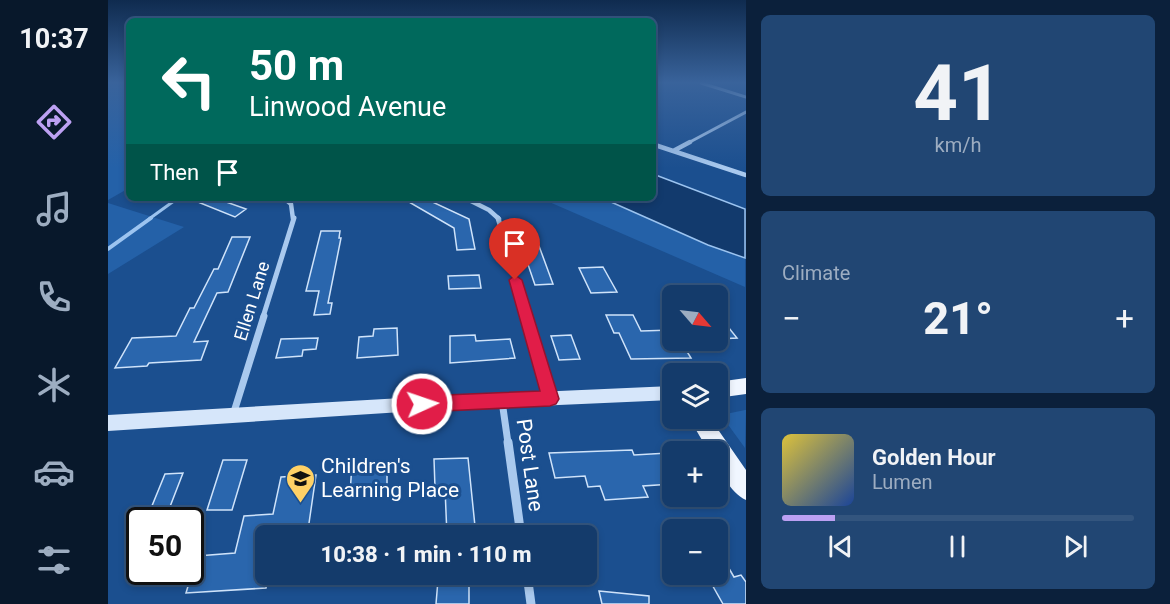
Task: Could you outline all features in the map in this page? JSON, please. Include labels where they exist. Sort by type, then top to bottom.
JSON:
[{"type":"main road","points":[[728,388],[746,386]]},
{"type":"main road","points":[[108,423],[502,400],[662,393]]},
{"type":"main road","points":[[705,429],[746,489]]},
{"type":"street","points":[[675,150],[746,112]]},
{"type":"street","points":[[656,145],[746,174]]},
{"type":"street","name":"Ellen Lane","points":[[233,415],[294,217],[291,204],[288,201]]},
{"type":"street","points":[[471,201],[495,214],[499,219],[550,399]]},
{"type":"street","name":"Post Lane","points":[[502,400],[519,525]]},
{"type":"street","points":[[528,585],[531,604]]},
{"type":"shaded area","points":[[108,111],[126,111],[126,190],[108,200]]},
{"type":"shaded area","points":[[656,175],[745,209],[745,258],[708,245],[609,201],[656,201]]},
{"type":"shaded area","points":[[547,201],[609,201],[708,245],[745,258],[745,287]]},
{"type":"shaded area","points":[[108,203],[184,227],[108,274]]},
{"type":"shaded area","points":[[746,410],[745,448],[728,425],[728,414]]},
{"type":"building","points":[[195,201],[223,201],[246,209],[235,217]]},
{"type":"building","points":[[407,201],[430,201],[469,219],[475,249],[457,250],[454,228]]},
{"type":"building","points":[[321,231],[340,231],[339,238],[341,238],[328,303],[332,303],[330,314],[314,315],[319,291],[306,291]]},
{"type":"building","points":[[232,237],[250,237],[228,292],[217,293],[194,342],[208,341],[201,360],[149,363],[147,366],[115,368],[132,338],[176,336],[190,308],[194,308],[214,269],[218,269]]},
{"type":"building","points":[[539,246],[553,284],[535,285],[522,247]]},
{"type":"building","points":[[603,267],[617,292],[591,293],[579,268]]},
{"type":"building","points":[[479,275],[481,288],[449,289],[448,276]]},
{"type":"building","points":[[606,315],[633,315],[641,331],[662,330],[662,351],[687,351],[691,358],[631,359],[619,333],[614,333]]},
{"type":"building","points":[[728,327],[737,338],[728,338]]},
{"type":"building","points":[[397,328],[398,355],[357,358],[359,337],[373,336],[374,329]]},
{"type":"building","points":[[475,335],[476,341],[510,339],[515,358],[450,363],[450,336]]},
{"type":"building","points":[[571,335],[580,359],[559,360],[551,336]]},
{"type":"building","points":[[318,338],[316,349],[303,350],[302,356],[276,358],[281,339]]},
{"type":"building","points":[[632,450],[634,455],[662,453],[662,485],[643,486],[648,497],[605,500],[600,486],[588,487],[585,476],[555,478],[549,453]]},
{"type":"building","points":[[468,458],[475,525],[447,525],[445,488],[435,488],[434,459]]},
{"type":"building","points":[[223,460],[247,460],[232,510],[207,510]]},
{"type":"building","points":[[387,462],[387,491],[350,494],[352,464]]},
{"type":"building","points":[[183,473],[170,507],[152,507],[165,474]]},
{"type":"building","points":[[316,475],[309,525],[255,525],[255,585],[266,585],[266,588],[186,593],[188,585],[204,585],[204,555],[235,553],[244,516],[273,514],[281,477]]},
{"type":"building","points":[[728,567],[734,577],[741,575],[746,582],[746,604],[723,604],[712,585],[728,585]]},
{"type":"building","points":[[438,585],[469,585],[469,604],[436,604]]},
{"type":"building","points":[[599,591],[649,596],[649,604],[602,604]]},
{"type":"waterway","points":[[149,219],[174,201]]},
{"type":"waterway","points":[[108,249],[151,218]]},
{"type":"place","name":"Children's Learning Place","points":[[300,504]]},
{"type":"route","points":[[422,404],[550,399],[515,280]]}]
